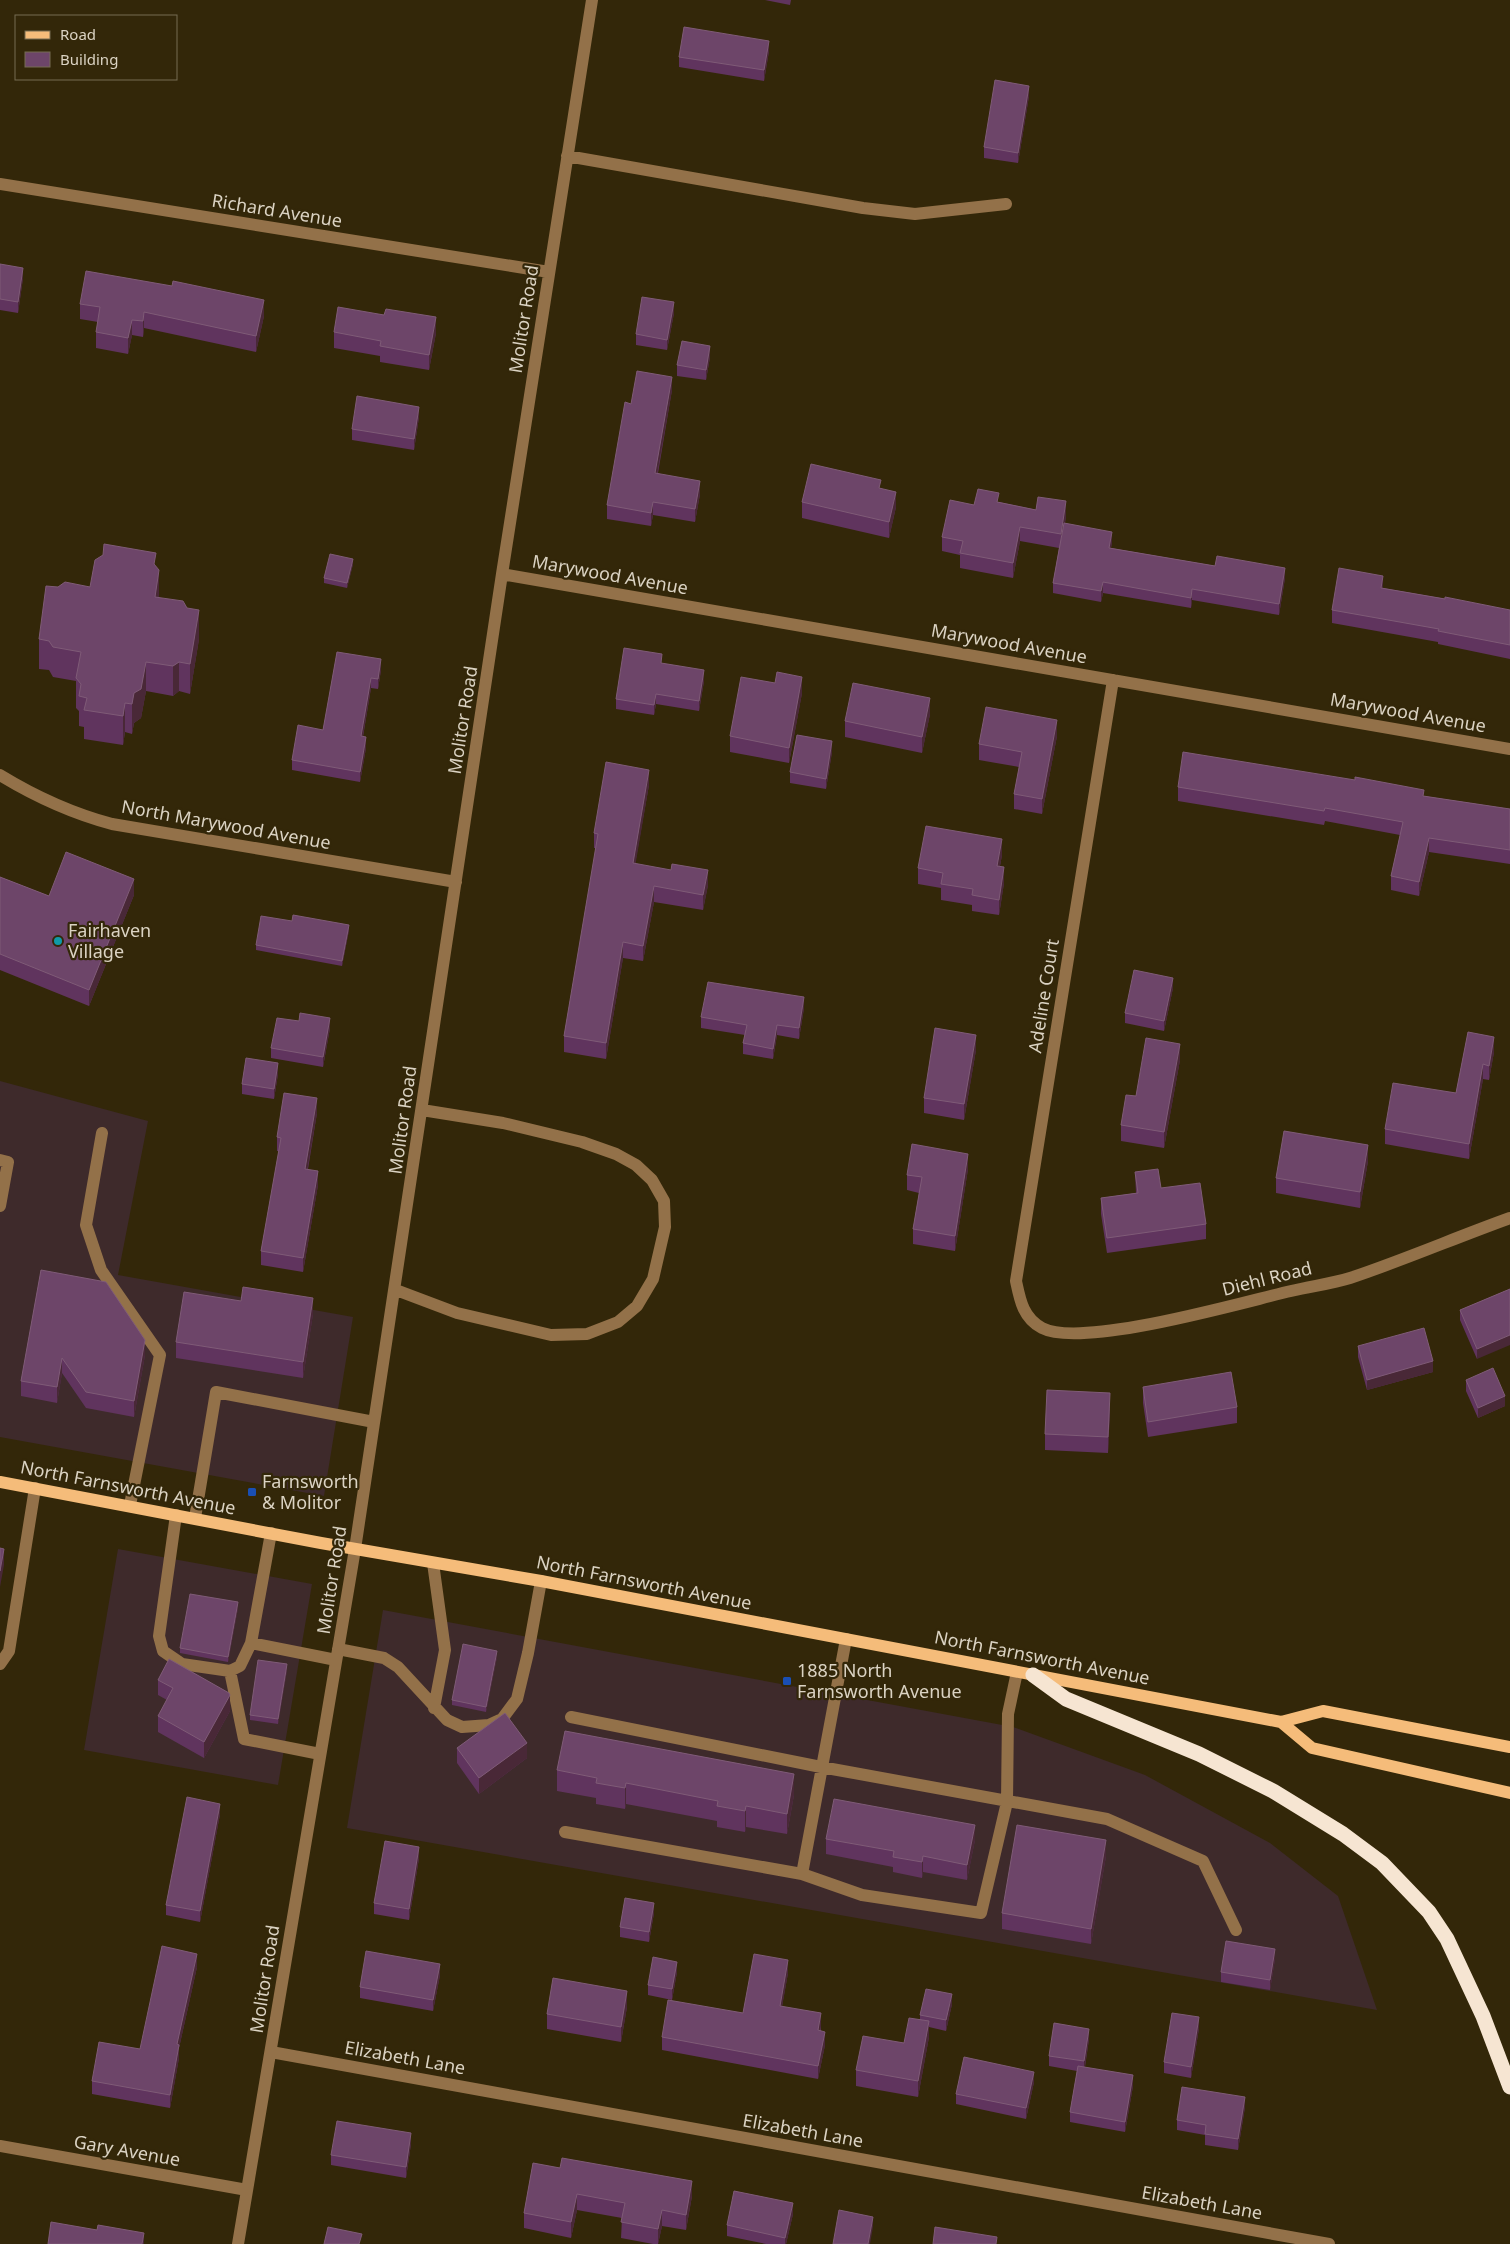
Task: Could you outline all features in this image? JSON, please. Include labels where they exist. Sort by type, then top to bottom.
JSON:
[{"type":"highway","points":[[1033,1675],[1066,1699],[1199,1754],[1273,1791],[1343,1834],[1382,1863],[1429,1912],[1447,1939],[1483,2016],[1510,2088]]},
{"type":"main road","name":"North Farnsworth Avenue","points":[[0,1482],[130,1505],[355,1549],[541,1581],[1281,1722],[1323,1711],[1510,1747]]},
{"type":"main road","name":"North Farnsworth Avenue","points":[[1281,1722],[1312,1748],[1510,1793]]},
{"type":"street","name":"Molitor Road","points":[[238,2244],[355,1549],[396,1290],[502,574],[592,0]]},
{"type":"street","points":[[567,156],[862,208],[915,214],[1006,204]]},
{"type":"street","name":"Richard Avenue","points":[[0,184],[549,272]]},
{"type":"street","name":"Marywood Avenue","points":[[502,574],[1510,749]]},
{"type":"street","name":"Adeline Court","points":[[1028,1317],[1020,1301],[1016,1281],[1113,680]]},
{"type":"street","name":"North Marywood Avenue","points":[[0,776],[37,797],[80,815],[112,824],[456,882]]},
{"type":"street","points":[[396,1290],[457,1313],[551,1335],[587,1334],[618,1322],[637,1306],[653,1279],[665,1227],[664,1201],[652,1180],[636,1165],[616,1154],[582,1142],[503,1123],[422,1110]]},
{"type":"street","points":[[102,1133],[86,1225],[101,1270],[160,1354],[130,1505]]},
{"type":"street","points":[[0,1160],[8,1162],[0,1206]]},
{"type":"street","name":"Diehl Road","points":[[1028,1317],[1043,1329],[1064,1333],[1086,1333],[1176,1320],[1348,1278],[1510,1218]]},
{"type":"street","points":[[195,1518],[216,1392],[374,1422]]},
{"type":"street","points":[[0,1664],[9,1651],[35,1488]]},
{"type":"street","points":[[176,1515],[159,1636],[162,1651],[182,1664],[230,1672],[240,1666],[251,1643],[271,1533]]},
{"type":"street","points":[[433,1563],[445,1650],[434,1708]]},
{"type":"street","points":[[251,1643],[384,1658],[398,1667],[447,1720],[462,1727],[489,1725],[502,1719],[517,1699],[528,1653],[541,1581]]},
{"type":"street","points":[[802,1874],[846,1639]]},
{"type":"street","points":[[230,1672],[244,1739],[320,1754]]},
{"type":"street","points":[[565,1832],[802,1874],[862,1895],[981,1913],[1007,1802],[1008,1714],[1017,1672]]},
{"type":"street","points":[[571,1717],[821,1767],[1106,1819],[1203,1861],[1236,1930]]},
{"type":"street","name":"Elizabeth Lane","points":[[271,2052],[1329,2244]]},
{"type":"street","name":"Gary Avenue","points":[[0,2146],[247,2190]]},
{"type":"shaded area","points":[[0,1081],[148,1121],[118,1275],[353,1317],[324,1496],[0,1437]]},
{"type":"shaded area","points":[[118,1549],[312,1584],[278,1785],[84,1750]]},
{"type":"shaded area","points":[[383,1610],[1013,1727],[1145,1775],[1270,1843],[1338,1896],[1377,2010],[347,1828]]},
{"type":"building","points":[[684,27],[769,41],[764,70],[679,57]]},
{"type":"building","points":[[995,80],[1029,86],[1018,153],[984,147]]},
{"type":"building","points":[[0,264],[23,268],[18,302],[0,299]]},
{"type":"building","points":[[86,271],[172,286],[173,281],[264,300],[256,336],[144,312],[143,321],[132,320],[128,338],[96,332],[100,307],[80,304]]},
{"type":"building","points":[[642,297],[674,302],[667,340],[636,334]]},
{"type":"building","points":[[338,307],[384,315],[386,309],[436,317],[429,355],[380,346],[381,341],[334,332]]},
{"type":"building","points":[[682,341],[710,346],[706,370],[677,365]]},
{"type":"building","points":[[637,371],[672,377],[655,473],[700,481],[695,509],[653,502],[651,513],[607,505],[625,402],[631,404]]},
{"type":"building","points":[[357,396],[419,407],[414,439],[352,429]]},
{"type":"building","points":[[811,464],[881,480],[879,488],[896,492],[889,522],[802,502]]},
{"type":"building","points":[[978,489],[999,493],[997,502],[1036,510],[1038,497],[1066,501],[1061,534],[1020,527],[1013,563],[960,553],[963,541],[942,537],[950,500],[974,505]]},
{"type":"building","points":[[1064,523],[1112,532],[1109,548],[1215,566],[1217,556],[1285,568],[1279,604],[1192,589],[1191,598],[1103,582],[1101,591],[1053,583]]},
{"type":"building","points":[[104,544],[156,553],[154,564],[159,570],[155,597],[183,601],[187,608],[199,610],[190,664],[179,662],[173,666],[146,662],[141,689],[134,693],[132,704],[125,703],[123,716],[84,710],[87,698],[79,696],[81,684],[76,678],[81,652],[53,647],[49,641],[39,639],[46,586],[58,587],[65,582],[90,587],[95,560],[103,555]]},
{"type":"building","points":[[330,554],[353,559],[347,583],[324,578]]},
{"type":"building","points":[[1339,568],[1383,576],[1381,588],[1445,599],[1445,597],[1510,610],[1510,645],[1438,631],[1439,629],[1332,610]]},
{"type":"building","points":[[624,648],[662,654],[661,663],[704,670],[699,701],[656,694],[654,705],[616,699]]},
{"type":"building","points":[[337,652],[381,659],[378,679],[371,678],[361,736],[366,737],[360,772],[292,760],[298,725],[323,730]]},
{"type":"building","points":[[777,672],[802,677],[789,748],[730,736],[741,677],[775,683]]},
{"type":"building","points":[[853,683],[930,698],[922,737],[845,721]]},
{"type":"building","points":[[986,707],[1057,720],[1042,799],[1014,794],[1022,752],[979,744]]},
{"type":"building","points":[[797,735],[832,741],[826,779],[790,772]]},
{"type":"building","points":[[1183,752],[1355,780],[1355,777],[1424,790],[1423,796],[1510,809],[1510,850],[1429,838],[1419,882],[1391,876],[1403,822],[1325,808],[1324,811],[1178,787]]},
{"type":"building","points":[[606,762],[649,770],[633,863],[671,870],[672,864],[708,870],[703,895],[654,886],[643,946],[623,942],[606,1043],[564,1036],[598,834],[594,833]]},
{"type":"building","points":[[926,826],[1002,839],[997,866],[1004,867],[999,900],[972,895],[973,889],[941,884],[943,873],[918,868]]},
{"type":"building","name":"Fairhaven Village","points":[[66,852],[134,879],[89,990],[0,954],[0,877],[49,896]]},
{"type":"building","points":[[293,915],[349,925],[342,961],[256,945],[261,916],[292,921]]},
{"type":"building","points":[[1134,970],[1173,978],[1164,1021],[1125,1013]]},
{"type":"building","points":[[708,982],[804,997],[799,1028],[777,1025],[773,1049],[743,1043],[747,1025],[701,1017]]},
{"type":"building","points":[[300,1013],[330,1018],[323,1057],[271,1048],[277,1018],[299,1021]]},
{"type":"building","points":[[935,1028],[976,1035],[964,1104],[924,1098]]},
{"type":"building","points":[[1468,1032],[1494,1037],[1489,1066],[1483,1064],[1469,1144],[1385,1129],[1393,1083],[1456,1093]]},
{"type":"building","points":[[1146,1038],[1180,1044],[1164,1132],[1121,1125],[1126,1095],[1136,1096]]},
{"type":"building","points":[[246,1058],[278,1063],[274,1089],[242,1084]]},
{"type":"building","points":[[284,1093],[317,1098],[305,1169],[318,1171],[303,1258],[261,1251],[281,1138],[277,1137]]},
{"type":"building","points":[[1284,1131],[1368,1145],[1360,1192],[1276,1178]]},
{"type":"building","points":[[912,1144],[968,1154],[955,1236],[913,1229],[922,1177],[907,1175]]},
{"type":"building","points":[[1158,1169],[1161,1188],[1200,1183],[1206,1224],[1107,1238],[1101,1198],[1138,1193],[1135,1172]]},
{"type":"building","points":[[41,1270],[106,1282],[145,1340],[134,1401],[86,1392],[62,1358],[57,1387],[21,1381]]},
{"type":"building","points":[[243,1287],[313,1298],[303,1362],[176,1342],[184,1292],[241,1301]]},
{"type":"building","points":[[1510,1289],[1510,1335],[1477,1349],[1460,1310]]},
{"type":"building","points":[[1424,1328],[1433,1361],[1367,1380],[1358,1346]]},
{"type":"building","points":[[1493,1368],[1505,1396],[1478,1408],[1466,1380]]},
{"type":"building","points":[[1231,1372],[1237,1407],[1148,1422],[1143,1387]]},
{"type":"building","points":[[1047,1390],[1110,1393],[1108,1437],[1045,1434]]},
{"type":"building","points":[[0,1548],[4,1549],[0,1571]]},
{"type":"building","points":[[190,1594],[238,1602],[228,1657],[180,1648]]},
{"type":"building","points":[[463,1644],[497,1651],[486,1707],[452,1700]]},
{"type":"building","points":[[169,1659],[230,1695],[204,1742],[158,1716],[173,1688],[158,1680]]},
{"type":"building","points":[[258,1660],[287,1664],[278,1719],[250,1715]]},
{"type":"building","points":[[505,1713],[527,1743],[479,1778],[457,1748]]},
{"type":"building","points":[[565,1731],[794,1774],[787,1814],[746,1806],[745,1811],[717,1806],[718,1801],[626,1783],[625,1788],[596,1783],[597,1778],[557,1770]]},
{"type":"building","points":[[187,1797],[220,1804],[200,1911],[166,1905]]},
{"type":"building","points":[[834,1799],[975,1825],[967,1865],[923,1856],[922,1862],[893,1857],[894,1851],[826,1839]]},
{"type":"building","points":[[1017,1825],[1106,1840],[1091,1929],[1002,1913]]},
{"type":"building","points":[[385,1841],[419,1847],[409,1909],[374,1903]]},
{"type":"building","points":[[625,1898],[654,1903],[649,1932],[620,1927]]},
{"type":"building","points":[[1226,1941],[1275,1949],[1270,1980],[1221,1972]]},
{"type":"building","points":[[162,1946],[197,1954],[177,2044],[179,2045],[170,2095],[92,2081],[99,2042],[140,2049]]},
{"type":"building","points":[[366,1951],[440,1964],[433,2000],[360,1987]]},
{"type":"building","points":[[754,1954],[788,1960],[780,2006],[821,2013],[818,2030],[825,2032],[818,2066],[662,2037],[668,2000],[743,2013]]},
{"type":"building","points":[[653,1957],[677,1962],[672,1989],[648,1985]]},
{"type":"building","points":[[553,1978],[627,1991],[621,2027],[547,2014]]},
{"type":"building","points":[[926,1989],[952,1994],[946,2020],[920,2015]]},
{"type":"building","points":[[1172,2013],[1199,2017],[1191,2067],[1164,2062]]},
{"type":"building","points":[[909,2018],[929,2021],[918,2081],[856,2070],[863,2036],[904,2043]]},
{"type":"building","points":[[1054,2023],[1089,2029],[1084,2061],[1049,2056]]},
{"type":"building","points":[[964,2057],[1034,2072],[1026,2108],[956,2094]]},
{"type":"building","points":[[1078,2066],[1133,2075],[1125,2122],[1070,2112]]},
{"type":"building","points":[[1182,2087],[1245,2097],[1238,2139],[1205,2134],[1206,2125],[1177,2120]]},
{"type":"building","points":[[337,2121],[411,2133],[406,2167],[331,2155]]},
{"type":"building","points":[[562,2158],[692,2181],[686,2215],[662,2210],[658,2229],[621,2222],[625,2203],[577,2194],[571,2222],[524,2213],[533,2163],[560,2168]]},
{"type":"building","points":[[734,2191],[793,2203],[785,2238],[727,2225]]},
{"type":"building","points":[[839,2210],[873,2217],[868,2244],[833,2244]]},
{"type":"building","points":[[51,2222],[97,2230],[98,2225],[144,2233],[142,2244],[48,2244]]},
{"type":"building","points":[[328,2227],[362,2234],[359,2244],[324,2244]]},
{"type":"building","points":[[935,2227],[997,2237],[996,2244],[933,2244]]},
{"type":"place","name":"Fairhaven Village","points":[[58,941]]},
{"type":"place","name":"Farnsworth & Molitor","points":[[252,1492]]},
{"type":"place","name":"1885 North Farnsworth Avenue","points":[[787,1681]]}]
